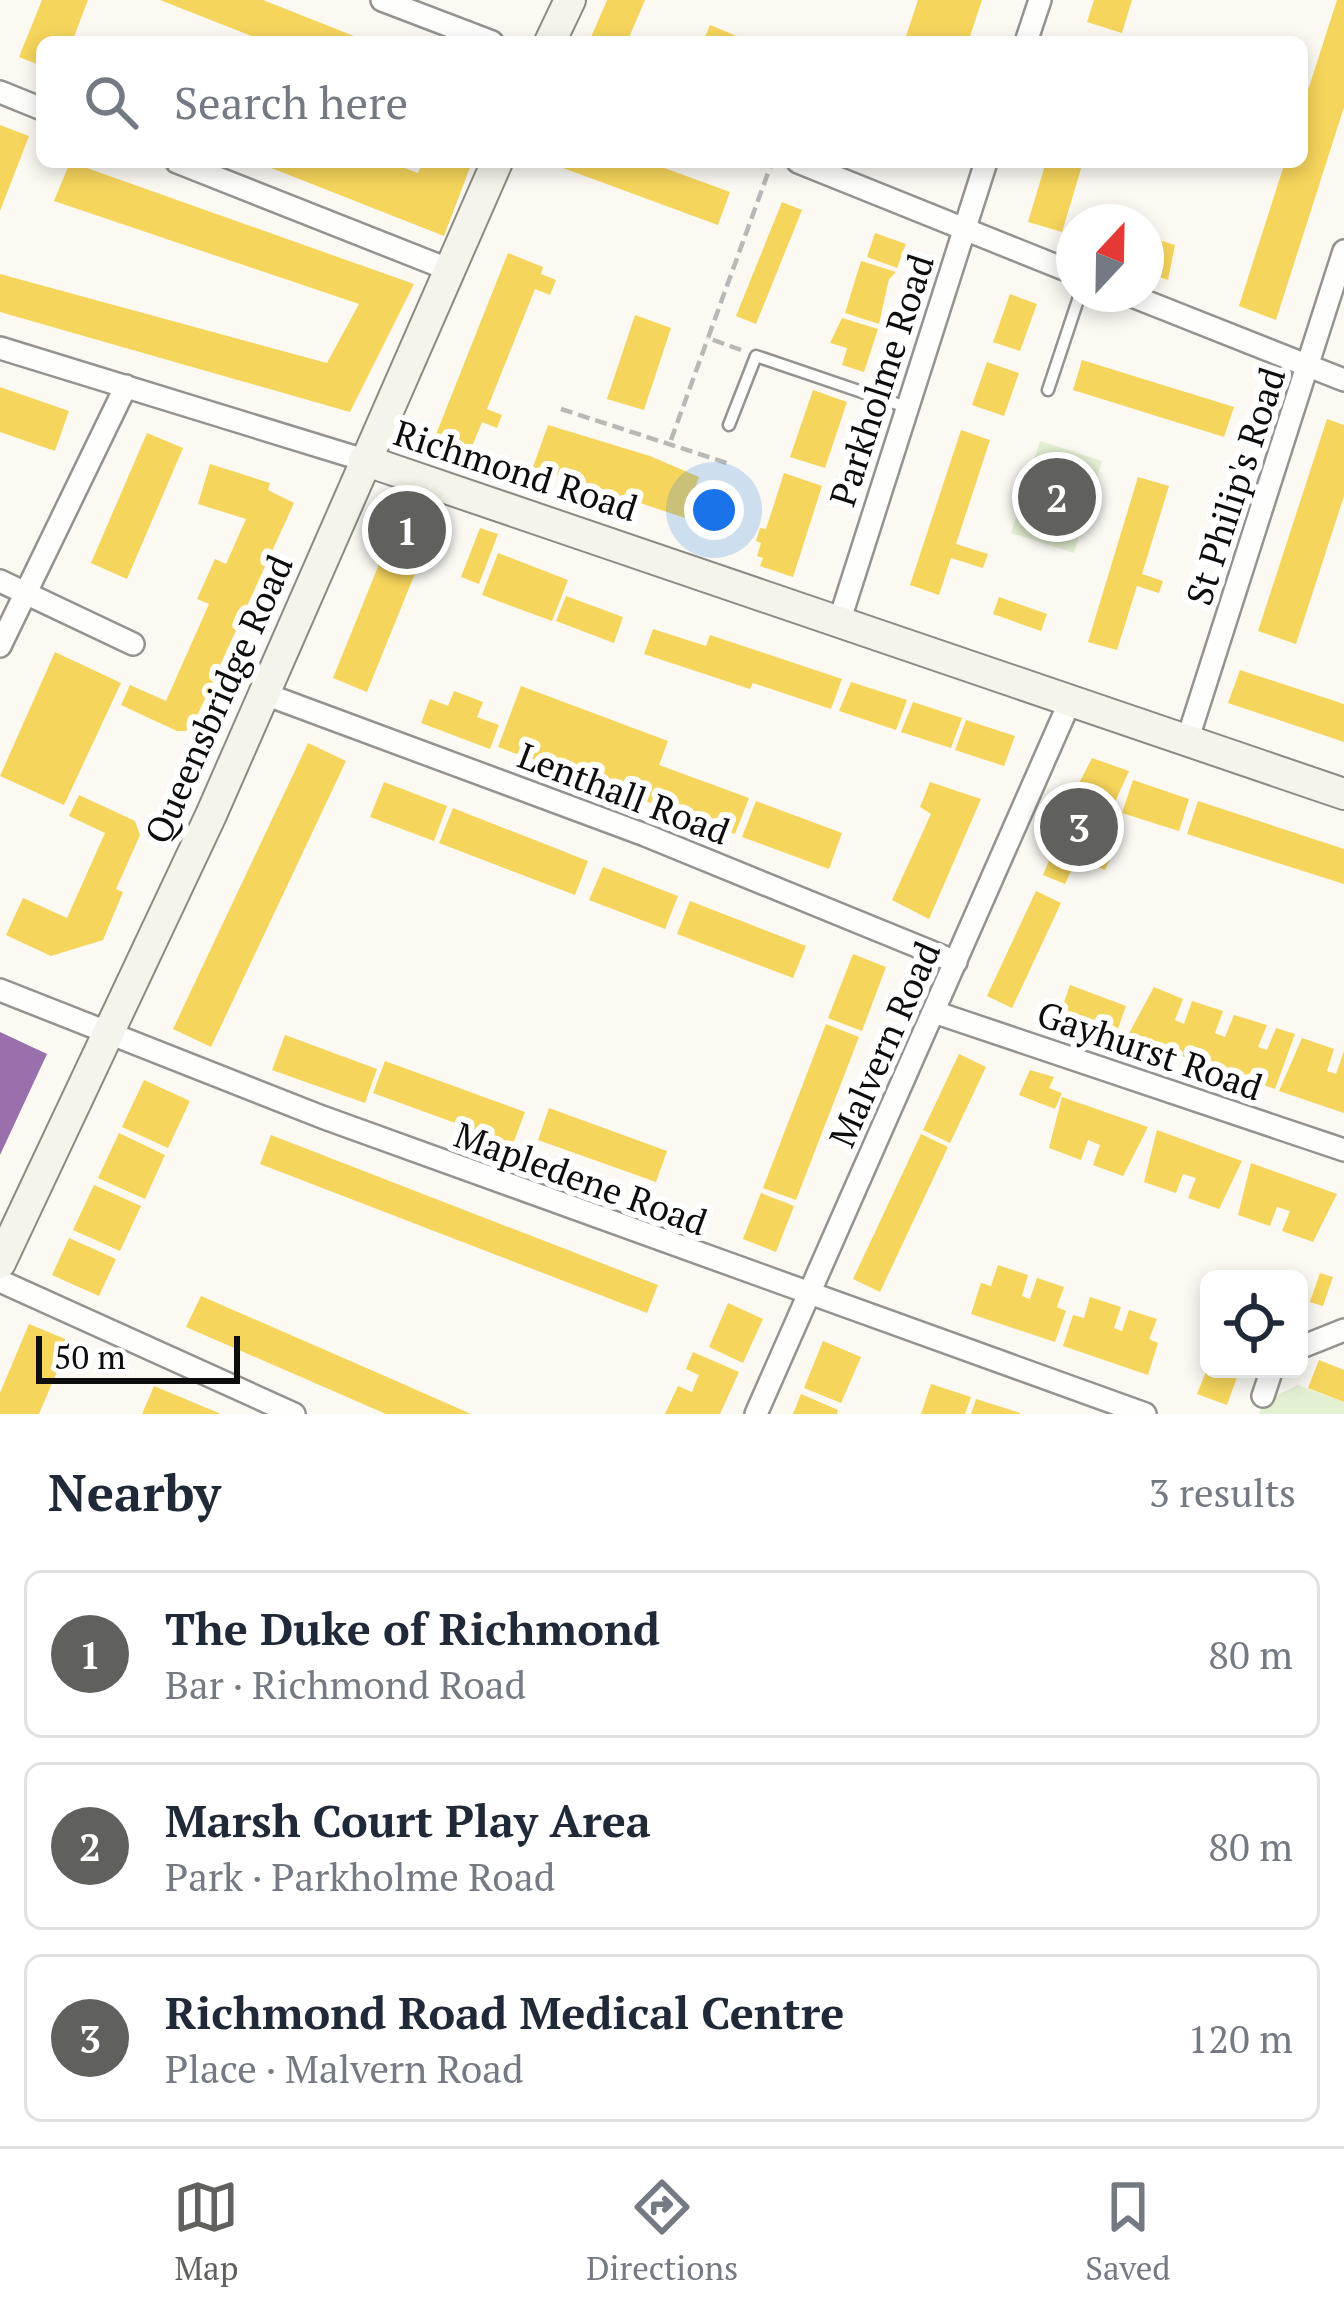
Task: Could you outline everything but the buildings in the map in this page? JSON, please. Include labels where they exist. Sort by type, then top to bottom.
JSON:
[{"type":"main road","points":[[553,36],[570,0]]},
{"type":"main road","name":"Queensbridge Road","points":[[0,1263],[265,694],[494,168]]},
{"type":"main road","name":"Richmond Road","points":[[364,460],[1344,794]]},
{"type":"street","points":[[382,0],[476,36]]},
{"type":"street","points":[[1028,36],[1040,0]]},
{"type":"street","points":[[0,92],[36,107]]},
{"type":"street","points":[[192,168],[450,270]]},
{"type":"street","points":[[814,168],[1056,265]]},
{"type":"street","name":"Parkholme Road","points":[[840,619],[984,168]]},
{"type":"street","name":"St Philip's Road","points":[[1187,741],[1344,251]]},
{"type":"street","points":[[1164,309],[1344,380]]},
{"type":"street","name":"Richmond Road","points":[[0,348],[364,460]]},
{"type":"street","points":[[0,646],[126,386]]},
{"type":"street","points":[[0,581],[133,644]]},
{"type":"street","name":"Lenthall Road","points":[[265,694],[765,882],[956,962]]},
{"type":"street","name":"Malvern Road","points":[[756,1414],[1071,699]]},
{"type":"street","name":"Mapledene Road","points":[[0,990],[108,1035],[810,1297],[1145,1414]]},
{"type":"street","name":"Gayhurst Road","points":[[934,1012],[1344,1150]]},
{"type":"street","points":[[0,1282],[294,1414]]},
{"type":"street","points":[[1308,1344],[1344,1330]]},
{"type":"street","points":[[1263,1396],[1269,1378]]},
{"type":"lane","points":[[1048,390],[1075,312]]},
{"type":"lane","points":[[729,425],[756,356],[906,407]]},
{"type":"path","points":[[670,442],[770,168]]},
{"type":"path","points":[[708,338],[756,356]]},
{"type":"path","points":[[561,409],[727,463]]},
{"type":"green space","points":[[1040,441],[1102,461],[1074,553],[1011,533]]},
{"type":"green space","points":[[1298,1385],[1344,1402],[1344,1414],[1259,1414],[1263,1402]]},
{"type":"place","name":"Marsh Court Play Area","points":[[1057,497]]},
{"type":"place","name":"The Duke of Richmond","points":[[407,530]]},
{"type":"place","name":"Richmond Road Medical Centre","points":[[1079,827]]}]
